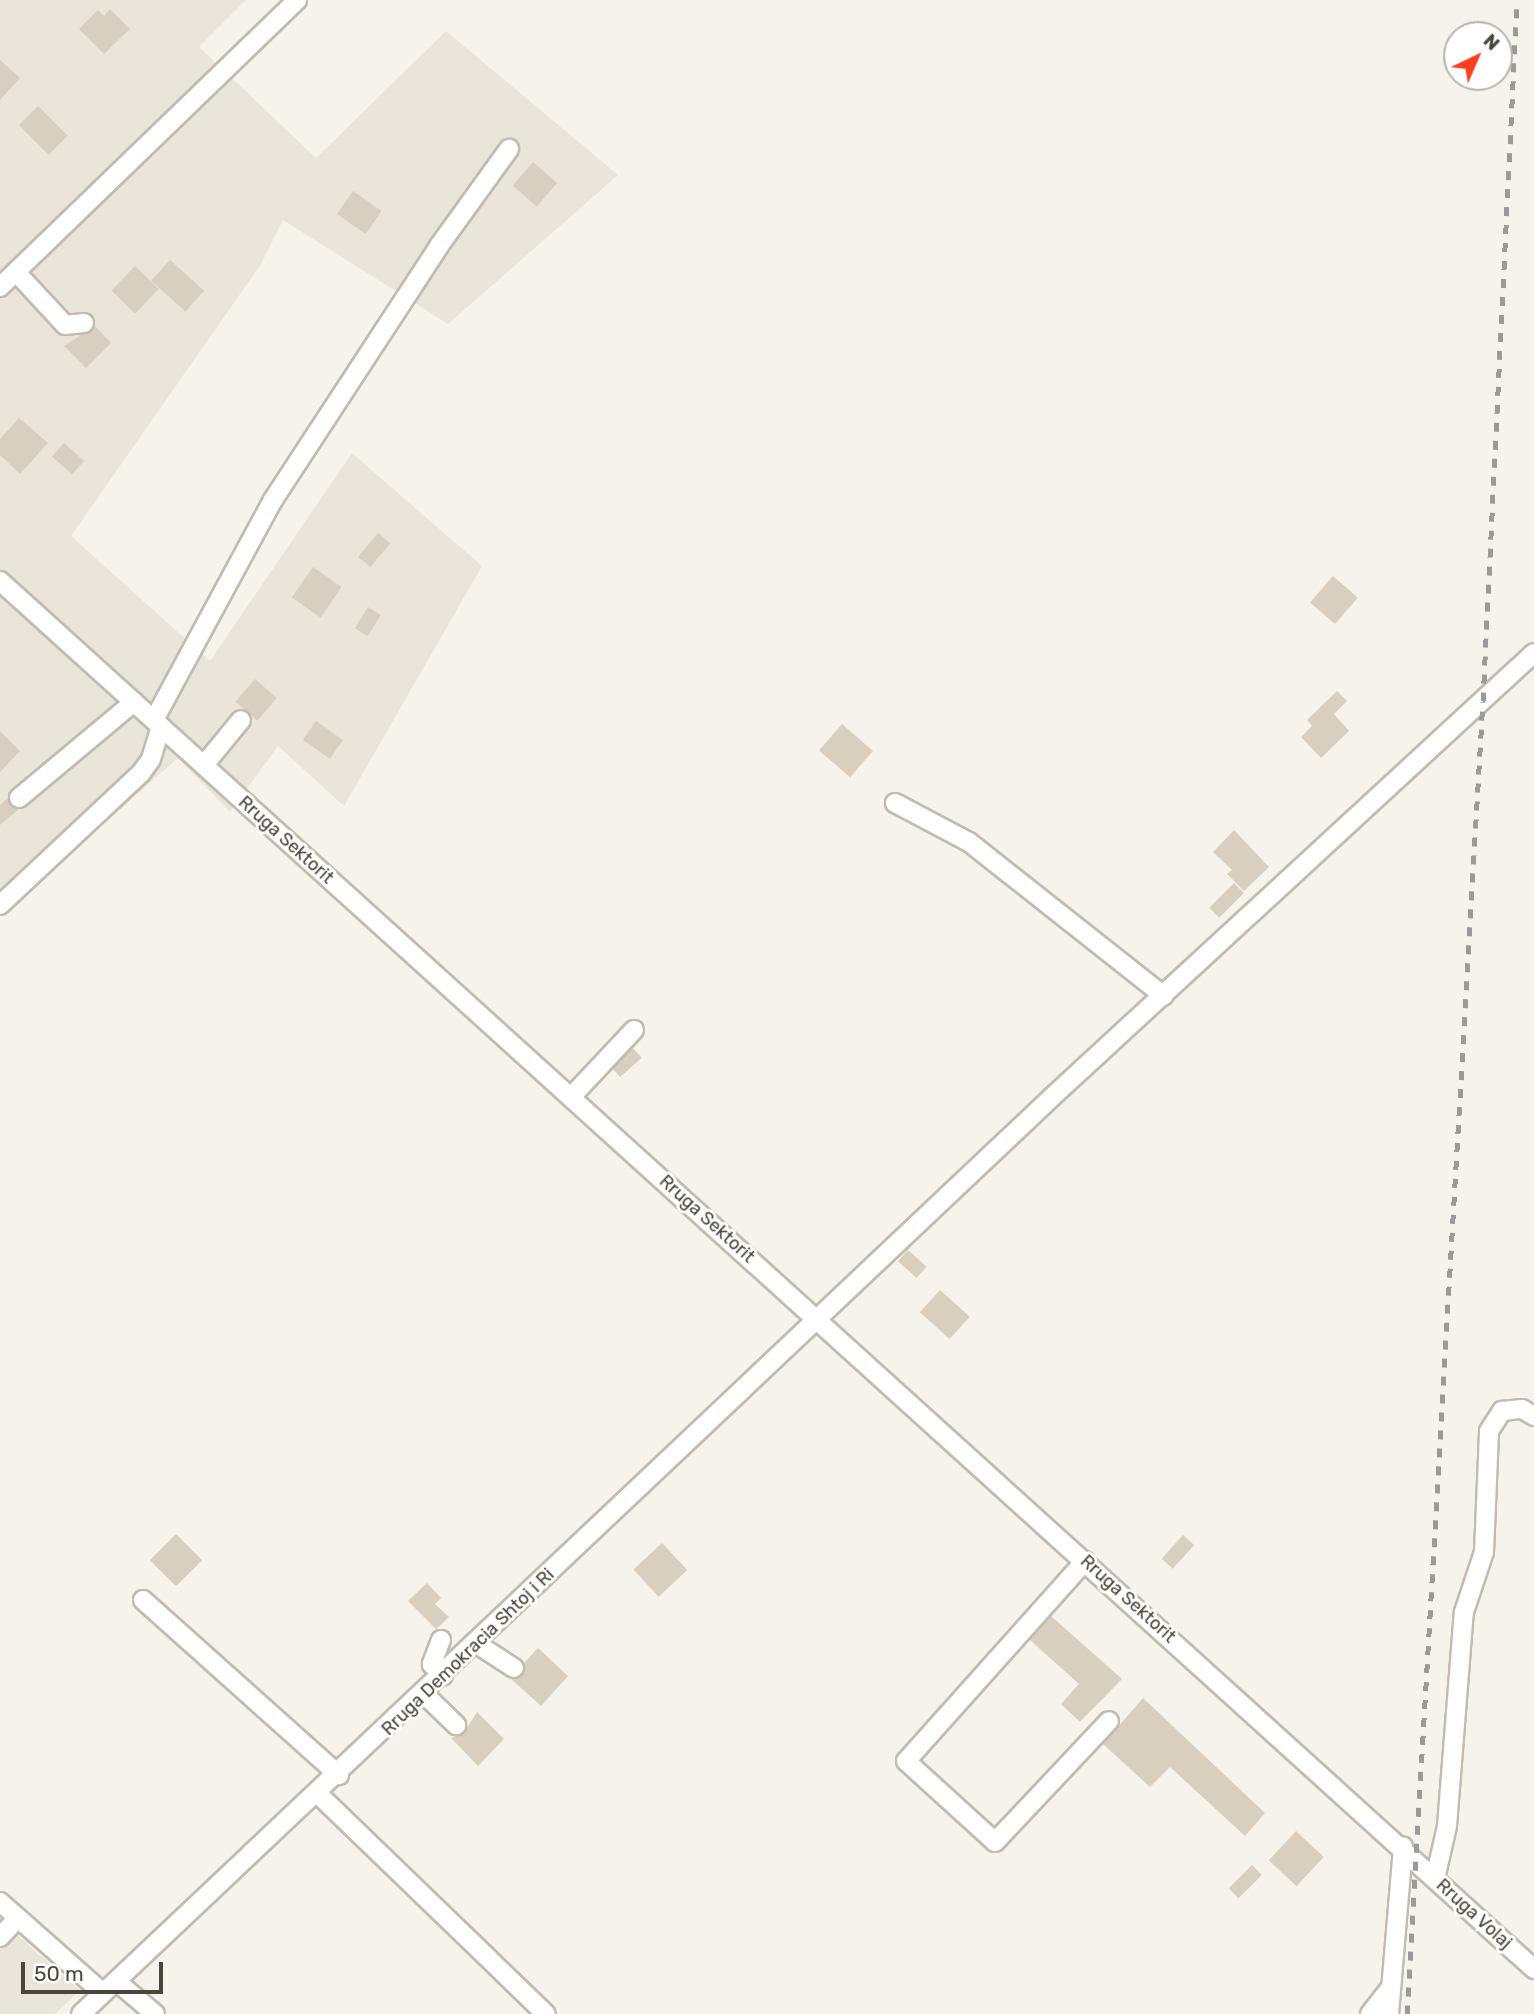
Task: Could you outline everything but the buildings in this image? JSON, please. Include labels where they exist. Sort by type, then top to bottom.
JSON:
[{"type":"street","points":[[0,287],[297,0]]},
{"type":"street","points":[[0,905],[141,773],[151,759],[158,723],[273,500],[439,246],[509,149]]},
{"type":"street","points":[[16,272],[65,326],[84,323]]},
{"type":"street","name":"Rruga Sektorit","points":[[0,581],[1408,1852]]},
{"type":"street","name":"Rruga Demokracia Shtoj i Ri","points":[[81,2014],[424,1695],[818,1320],[1534,653]]},
{"type":"street","points":[[19,797],[134,702]]},
{"type":"street","points":[[204,765],[243,721]]},
{"type":"street","points":[[895,803],[969,842],[1164,996]]},
{"type":"street","points":[[571,1097],[634,1030]]},
{"type":"street","points":[[1435,1879],[1447,1826],[1464,1612],[1485,1552],[1489,1431],[1502,1411],[1522,1409],[1534,1416]]},
{"type":"street","points":[[1086,1561],[906,1761],[995,1842],[1109,1721]]},
{"type":"street","points":[[143,1600],[339,1775]]},
{"type":"street","points":[[441,1640],[432,1664],[443,1676]]},
{"type":"street","points":[[477,1644],[514,1668]]},
{"type":"street","points":[[424,1695],[456,1725]]},
{"type":"street","points":[[317,1793],[545,2014]]},
{"type":"street","points":[[1389,2014],[1408,1852]]},
{"type":"street","name":"Rruga Volaj","points":[[1408,1852],[1534,1969]]},
{"type":"street","points":[[0,1902],[110,1987],[155,2014]]},
{"type":"street","points":[[0,1937],[19,1918]]},
{"type":"street","points":[[1370,2014],[1390,1988]]},
{"type":"shaded area","points":[[0,0],[246,0],[199,47],[316,158],[446,31],[618,175],[448,324],[283,220],[261,264],[71,536],[210,661],[352,453],[482,566],[344,806],[278,746],[230,812],[178,758],[0,916]]},
{"type":"shaded area","points":[[0,1920],[80,1990],[55,2014],[0,2014]]},
{"type":"railway","points":[[1407,2014],[1483,701],[1517,0]]}]
